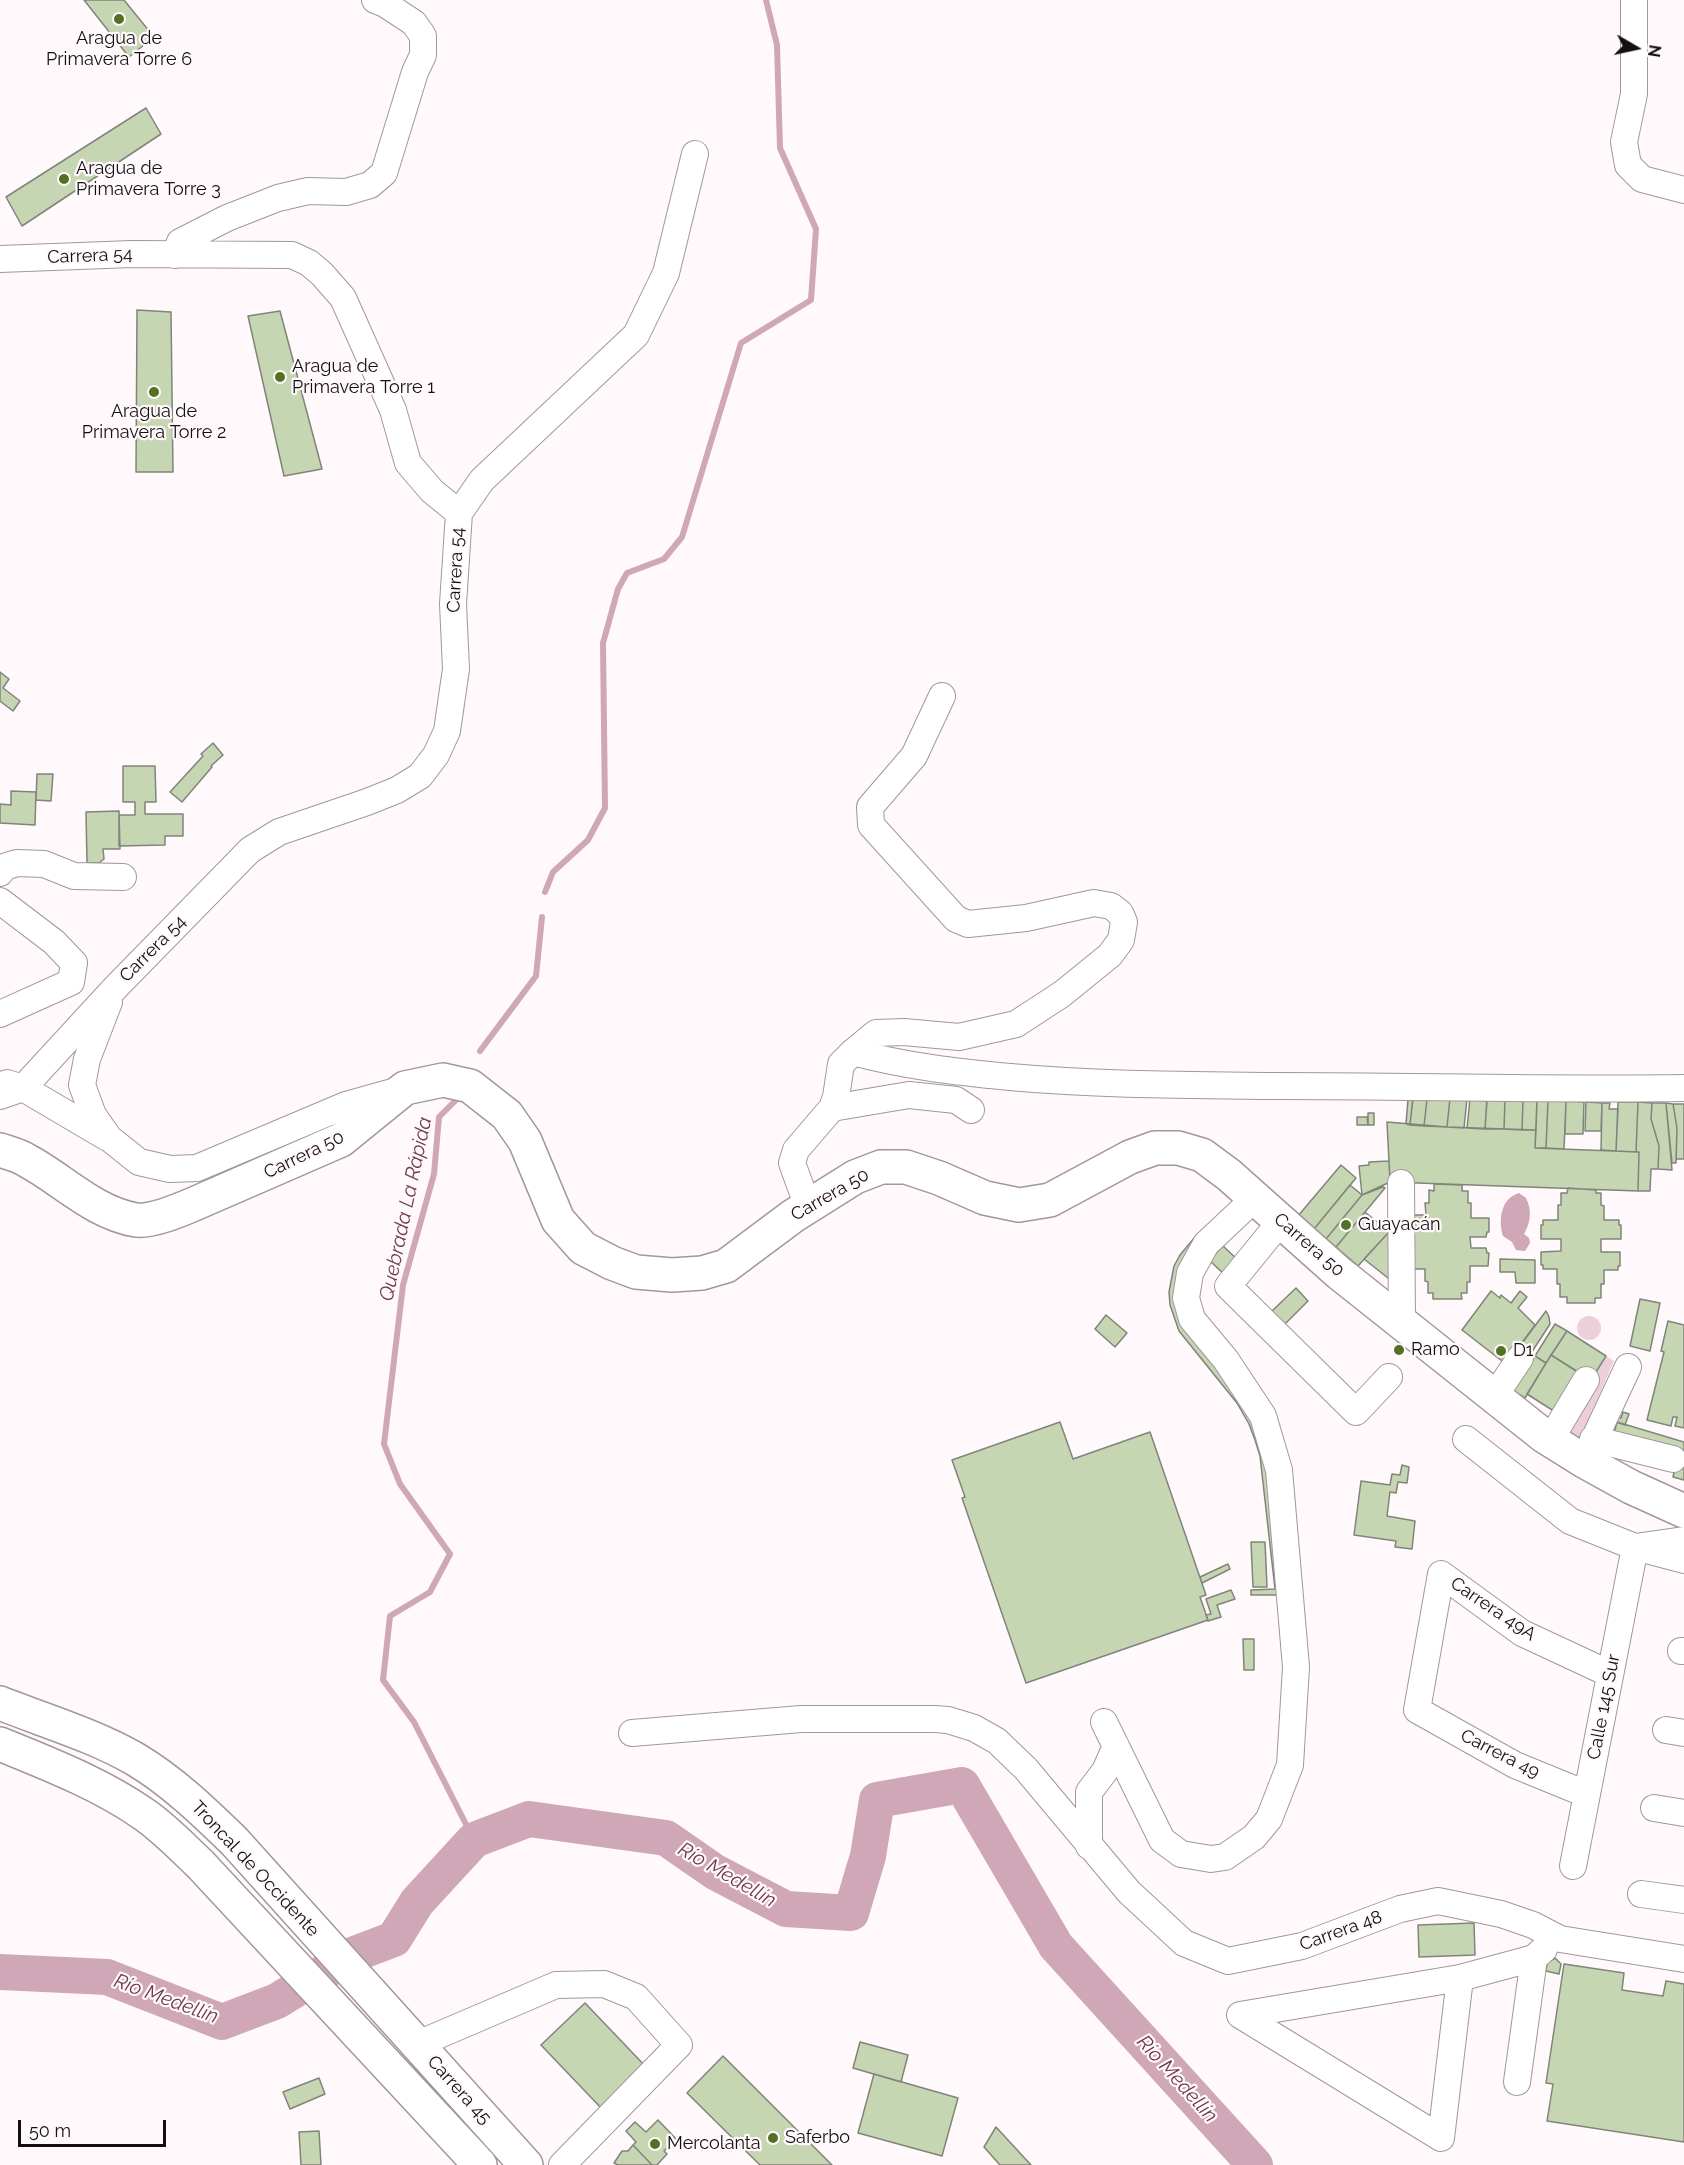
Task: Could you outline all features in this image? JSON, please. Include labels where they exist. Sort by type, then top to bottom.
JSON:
[{"type":"main road","name":"Carrera 50","points":[[0,1150],[25,1159],[85,1198],[108,1210],[138,1220],[170,1214],[341,1140],[405,1088],[442,1080],[470,1086],[507,1115],[525,1141],[558,1220],[583,1248],[636,1272],[672,1275],[702,1273],[726,1266],[808,1207],[855,1177],[880,1167],[906,1167],[939,1178],[985,1198],[1019,1205],[1050,1200],[1130,1157],[1155,1148],[1178,1148],[1202,1155],[1255,1198],[1339,1273],[1550,1440],[1588,1450],[1631,1487],[1684,1510]]},
{"type":"main road","name":"Troncal de Occidente","points":[[0,1703],[108,1746],[135,1759],[158,1774],[234,1841],[391,2016]]},
{"type":"main road","name":"Troncal de Occidente","points":[[0,1744],[83,1780],[145,1815],[200,1864],[367,2042]]},
{"type":"main road","name":"Carrera 45","points":[[391,2016],[526,2165]]},
{"type":"main road","name":"Carrera 45","points":[[367,2042],[471,2161]]},
{"type":"street","points":[[174,255],[180,242],[226,218],[278,198],[308,191],[346,192],[370,185],[384,173],[415,72],[423,55],[423,36],[414,23],[375,0]]},
{"type":"street","points":[[1634,0],[1634,94],[1624,142],[1628,165],[1642,179],[1684,190]]},
{"type":"street","points":[[459,513],[482,480],[636,335],[666,273],[695,154]]},
{"type":"street","name":"Carrera 54","points":[[0,259],[292,255],[309,263],[343,298],[393,410],[408,463],[432,491],[459,513],[453,604],[456,669],[447,731],[436,755],[420,776],[397,790],[279,832],[250,850],[115,988],[8,1088]]},
{"type":"street","points":[[808,1207],[792,1163],[796,1150],[832,1108],[841,1064],[853,1052],[876,1034],[904,1032],[959,1037],[1016,1024],[1062,994],[1110,955],[1121,940],[1124,922],[1120,913],[1111,906],[1094,903],[1026,918],[968,924],[957,919],[946,910],[871,825],[870,807],[914,756],[942,696]]},
{"type":"street","points":[[0,873],[4,867],[17,863],[44,864],[74,876],[123,877]]},
{"type":"street","points":[[0,901],[54,942],[74,963],[71,982],[0,1014]]},
{"type":"street","name":"Carrera 54","points":[[115,988],[87,1059],[82,1085],[93,1115],[109,1138],[139,1162],[170,1169],[197,1168],[346,1105],[405,1088]]},
{"type":"street","points":[[853,1052],[890,1062],[926,1068],[1071,1082],[1684,1088]]},
{"type":"street","points":[[8,1088],[109,1138]]},
{"type":"street","points":[[832,1108],[909,1095],[956,1100],[971,1110]]},
{"type":"street","points":[[1401,1183],[1402,1324]]},
{"type":"street","points":[[1104,1722],[1162,1840],[1181,1854],[1211,1859],[1225,1857],[1254,1838],[1269,1819],[1290,1765],[1296,1667],[1279,1470],[1263,1416],[1226,1360],[1192,1319],[1186,1298],[1190,1272],[1206,1244],[1255,1198]]},
{"type":"street","points":[[1281,1221],[1228,1286],[1356,1412],[1389,1377]]},
{"type":"street","points":[[1494,1397],[1520,1358]]},
{"type":"street","points":[[1628,1366],[1588,1450],[1673,1459]]},
{"type":"street","points":[[1550,1440],[1586,1380]]},
{"type":"street","points":[[1466,1439],[1570,1521],[1635,1547],[1684,1560]]},
{"type":"street","points":[[1635,1547],[1684,1540]]},
{"type":"street","name":"Calle 145 Sur","points":[[1573,1866],[1635,1547]]},
{"type":"street","name":"Carrera 49A","points":[[1417,1710],[1441,1574],[1522,1633],[1610,1674]]},
{"type":"street","name":"Carrera 49","points":[[1417,1710],[1515,1765],[1586,1794]]},
{"type":"street","name":"Carrera 48","points":[[633,1733],[801,1719],[948,1720],[974,1728],[997,1741],[1026,1769],[1130,1892],[1184,1943],[1228,1961],[1302,1947],[1400,1909],[1438,1901],[1501,1914],[1533,1925],[1560,1939],[1684,1959]]},
{"type":"street","points":[[1089,1846],[1089,1792],[1105,1771],[1116,1746]]},
{"type":"street","points":[[1654,1808],[1684,1813]]},
{"type":"street","points":[[1641,1894],[1684,1900]]},
{"type":"street","points":[[1461,1978],[1441,2138],[1240,2015],[1461,1978],[1534,1958],[1560,1939]]},
{"type":"street","points":[[1517,2082],[1534,1958]]},
{"type":"street","points":[[418,2044],[556,1985],[604,1984],[636,1997],[679,2045],[562,2165]]},
{"type":"shaded area","points":[[1519,1193],[1526,1198],[1530,1212],[1524,1234],[1529,1238],[1530,1243],[1525,1251],[1516,1250],[1512,1242],[1503,1236],[1501,1223],[1502,1210],[1508,1200]]},
{"type":"shaded area","points":[[1589,1316],[1597,1320],[1601,1328],[1597,1336],[1589,1340],[1581,1336],[1577,1328],[1581,1320]]},
{"type":"shaded area","points":[[1606,1356],[1614,1361],[1591,1414],[1594,1416],[1579,1440],[1563,1426]]},
{"type":"building","name":"Aragua de Primavera Torre 6","points":[[84,0],[124,0],[154,37],[129,57]]},
{"type":"building","name":"Aragua de Primavera Torre 3","points":[[146,108],[161,134],[22,226],[6,197]]},
{"type":"building","name":"Aragua de Primavera Torre 2","points":[[137,310],[171,312],[173,472],[136,472]]},
{"type":"building","name":"Aragua de Primavera Torre 1","points":[[280,311],[322,469],[284,476],[248,316]]},
{"type":"building","points":[[0,672],[9,679],[3,688],[20,701],[13,711],[0,701]]},
{"type":"building","points":[[213,743],[223,755],[211,766],[182,802],[170,792]]},
{"type":"building","points":[[123,766],[155,766],[156,802],[145,802],[145,814],[183,814],[183,836],[165,836],[165,845],[119,846],[119,815],[135,815],[135,802],[123,802]]},
{"type":"building","points":[[37,774],[53,774],[51,801],[36,800]]},
{"type":"building","points":[[11,791],[36,792],[35,825],[0,823],[0,804],[11,805]]},
{"type":"building","points":[[119,811],[120,849],[103,849],[104,859],[99,863],[87,863],[86,812]]},
{"type":"building","points":[[1413,1097],[1427,1099],[1424,1126],[1410,1125]]},
{"type":"building","points":[[1450,1098],[1467,1099],[1464,1128],[1447,1127]]},
{"type":"building","points":[[1450,1098],[1447,1127],[1424,1126],[1427,1099]]},
{"type":"building","points":[[1487,1098],[1505,1099],[1504,1129],[1485,1129]]},
{"type":"building","points":[[1408,1099],[1413,1099],[1410,1125],[1406,1124]]},
{"type":"building","points":[[1470,1099],[1487,1101],[1485,1129],[1467,1128]]},
{"type":"building","points":[[1505,1099],[1523,1100],[1522,1130],[1504,1129]]},
{"type":"building","points":[[1523,1100],[1537,1100],[1536,1130],[1522,1130]]},
{"type":"building","points":[[1537,1100],[1548,1101],[1546,1148],[1535,1148]]},
{"type":"building","points":[[1548,1101],[1566,1101],[1564,1149],[1546,1148]]},
{"type":"building","points":[[1566,1101],[1584,1102],[1583,1134],[1565,1134]]},
{"type":"building","points":[[1586,1102],[1602,1103],[1601,1131],[1585,1131]]},
{"type":"building","points":[[1618,1102],[1638,1102],[1636,1152],[1616,1151]]},
{"type":"building","points":[[1638,1102],[1652,1103],[1651,1119],[1659,1146],[1658,1169],[1651,1169],[1650,1191],[1638,1191],[1639,1152],[1636,1152]]},
{"type":"building","points":[[1602,1103],[1610,1103],[1609,1109],[1618,1109],[1616,1151],[1601,1150]]},
{"type":"building","points":[[1652,1103],[1666,1103],[1672,1170],[1658,1169],[1659,1146],[1651,1119]]},
{"type":"building","points":[[1666,1103],[1673,1104],[1677,1128],[1676,1163],[1672,1163]]},
{"type":"building","points":[[1673,1104],[1684,1104],[1684,1159],[1676,1159],[1677,1128]]},
{"type":"building","points":[[1368,1113],[1374,1113],[1374,1125],[1368,1125]]},
{"type":"building","points":[[1357,1117],[1367,1117],[1368,1125],[1357,1125]]},
{"type":"building","points":[[1387,1122],[1536,1130],[1535,1148],[1639,1152],[1638,1191],[1390,1182]]},
{"type":"building","points":[[1389,1161],[1390,1182],[1362,1195],[1359,1166],[1369,1165],[1369,1162]]},
{"type":"building","points":[[1341,1165],[1356,1178],[1314,1229],[1298,1216]]},
{"type":"building","points":[[1434,1184],[1462,1185],[1462,1191],[1468,1191],[1471,1218],[1489,1218],[1489,1232],[1486,1237],[1470,1237],[1471,1248],[1486,1248],[1489,1253],[1488,1266],[1470,1266],[1470,1282],[1467,1282],[1467,1293],[1461,1293],[1462,1299],[1433,1299],[1433,1293],[1428,1293],[1425,1269],[1413,1269],[1413,1215],[1426,1215],[1425,1203],[1429,1203],[1429,1190],[1434,1191]]},
{"type":"building","points":[[1350,1185],[1362,1195],[1326,1239],[1314,1229]]},
{"type":"building","name":"Guayacán","points":[[1385,1188],[1336,1247],[1326,1239],[1362,1195]]},
{"type":"building","points":[[1568,1188],[1596,1190],[1596,1193],[1601,1193],[1604,1220],[1619,1220],[1619,1225],[1621,1225],[1621,1239],[1601,1239],[1601,1252],[1620,1252],[1620,1266],[1618,1270],[1604,1270],[1601,1298],[1595,1298],[1595,1303],[1567,1303],[1567,1297],[1560,1297],[1557,1269],[1543,1269],[1541,1265],[1541,1252],[1561,1251],[1561,1239],[1541,1239],[1541,1225],[1543,1225],[1543,1220],[1558,1220],[1561,1193],[1567,1193]]},
{"type":"building","points":[[1365,1212],[1389,1232],[1358,1266],[1336,1247]]},
{"type":"building","points":[[1389,1232],[1393,1282],[1364,1259]]},
{"type":"building","points":[[1195,1237],[1199,1241],[1184,1327],[1242,1400],[1266,1455],[1281,1595],[1251,1595],[1251,1590],[1275,1589],[1260,1456],[1249,1424],[1237,1403],[1179,1331],[1170,1305],[1169,1292],[1174,1266]]},
{"type":"building","points":[[1223,1246],[1239,1261],[1226,1276],[1209,1260]]},
{"type":"building","points":[[1500,1259],[1535,1260],[1535,1283],[1516,1283],[1515,1272],[1500,1272]]},
{"type":"building","points":[[1296,1288],[1308,1301],[1284,1325],[1271,1312]]},
{"type":"building","points":[[1491,1291],[1511,1303],[1520,1291],[1527,1297],[1518,1308],[1535,1325],[1506,1364],[1462,1330]]},
{"type":"building","points":[[1640,1299],[1660,1303],[1650,1351],[1630,1346]]},
{"type":"building","points":[[1546,1311],[1550,1324],[1526,1361],[1514,1354]]},
{"type":"building","points":[[1106,1315],[1127,1333],[1115,1347],[1095,1329]]},
{"type":"building","points":[[1668,1321],[1684,1325],[1684,1428],[1675,1426],[1677,1417],[1673,1417],[1671,1426],[1647,1420],[1664,1352],[1661,1351]]},
{"type":"building","points":[[1555,1324],[1567,1331],[1546,1363],[1535,1356]]},
{"type":"building","points":[[1567,1331],[1606,1356],[1591,1380],[1551,1355]]},
{"type":"building","points":[[1551,1355],[1584,1376],[1560,1415],[1527,1394]]},
{"type":"building","points":[[1535,1356],[1546,1363],[1525,1398],[1513,1391]]},
{"type":"building","points":[[1623,1412],[1629,1414],[1625,1425],[1610,1420],[1612,1415],[1621,1418]]},
{"type":"building","points":[[1060,1422],[1073,1459],[1150,1432],[1206,1595],[1200,1597],[1208,1620],[1026,1683],[962,1498],[965,1497],[952,1460]]},
{"type":"building","points":[[1617,1422],[1684,1442],[1684,1480],[1673,1477],[1678,1455],[1613,1438]]},
{"type":"building","points":[[1402,1465],[1409,1467],[1407,1483],[1398,1482],[1396,1493],[1390,1492],[1387,1516],[1415,1521],[1412,1549],[1395,1547],[1396,1541],[1354,1535],[1361,1481],[1390,1485],[1392,1474],[1400,1475]]},
{"type":"building","points":[[1251,1542],[1265,1542],[1267,1587],[1253,1587]]},
{"type":"building","points":[[1228,1564],[1230,1569],[1202,1583],[1200,1577]]},
{"type":"building","points":[[1231,1590],[1235,1599],[1217,1605],[1221,1617],[1208,1621],[1206,1615],[1211,1614],[1206,1599]]},
{"type":"building","points":[[1243,1639],[1254,1639],[1254,1670],[1244,1670]]},
{"type":"building","points":[[1474,1923],[1475,1955],[1419,1957],[1418,1925]]},
{"type":"building","points":[[1555,1958],[1561,1964],[1559,1974],[1546,1971],[1547,1963]]},
{"type":"building","points":[[1564,1964],[1624,1973],[1622,1990],[1663,1996],[1666,1981],[1684,1984],[1684,2142],[1547,2121],[1553,2084],[1546,2083]]},
{"type":"building","points":[[585,2003],[647,2068],[603,2110],[541,2045]]},
{"type":"building","points":[[860,2042],[908,2055],[901,2082],[853,2068]]},
{"type":"building","points":[[723,2056],[832,2165],[760,2165],[687,2093]]},
{"type":"building","points":[[874,2074],[958,2098],[942,2156],[858,2133]]},
{"type":"building","points":[[319,2078],[325,2094],[290,2109],[283,2092]]},
{"type":"building","points":[[658,2120],[679,2142],[674,2148],[671,2144],[664,2151],[667,2154],[657,2165],[652,2165],[633,2145],[636,2142],[626,2131],[635,2122],[646,2132]]},
{"type":"building","points":[[996,2127],[1031,2165],[1000,2165],[984,2147]]},
{"type":"building","points":[[319,2131],[321,2165],[301,2165],[299,2132]]},
{"type":"building","points":[[633,2145],[652,2165],[614,2163],[622,2151],[628,2151]]},
{"type":"waterway","name":"Quebrada La Rápida","points":[[545,892],[553,872],[588,840],[605,808],[603,643],[618,589],[627,573],[664,559],[682,537],[741,343],[811,300],[816,229],[780,148],[777,45],[766,0]]},
{"type":"waterway","name":"Quebrada La Rápida","points":[[480,1051],[536,976],[542,917]]},
{"type":"waterway","name":"Quebrada La Rápida","points":[[460,1096],[439,1117],[434,1174],[403,1285],[384,1444],[400,1484],[450,1554],[430,1592],[390,1616],[383,1680],[414,1722],[474,1840]]},
{"type":"waterway","name":"Río Medellín","points":[[0,1972],[107,1977],[222,2022],[277,2001],[352,1955],[394,1939],[417,1902],[474,1840],[529,1819],[666,1838],[715,1872],[786,1909],[851,1913],[868,1856],[877,1800],[962,1785],[1056,1946],[1255,2165]]},
{"type":"place","name":"Aragua de Primavera Torre 6","points":[[119,19]]},
{"type":"place","name":"Aragua de Primavera Torre 3","points":[[64,179]]},
{"type":"place","name":"Aragua de Primavera Torre 1","points":[[280,377]]},
{"type":"place","name":"Aragua de Primavera Torre 2","points":[[154,392]]},
{"type":"place","name":"Guayacán","points":[[1346,1225]]},
{"type":"place","name":"Ramo","points":[[1399,1350]]},
{"type":"place","name":"D1","points":[[1501,1351]]},
{"type":"place","name":"Saferbo","points":[[773,2138]]},
{"type":"place","name":"Mercolanta","points":[[655,2144]]}]
